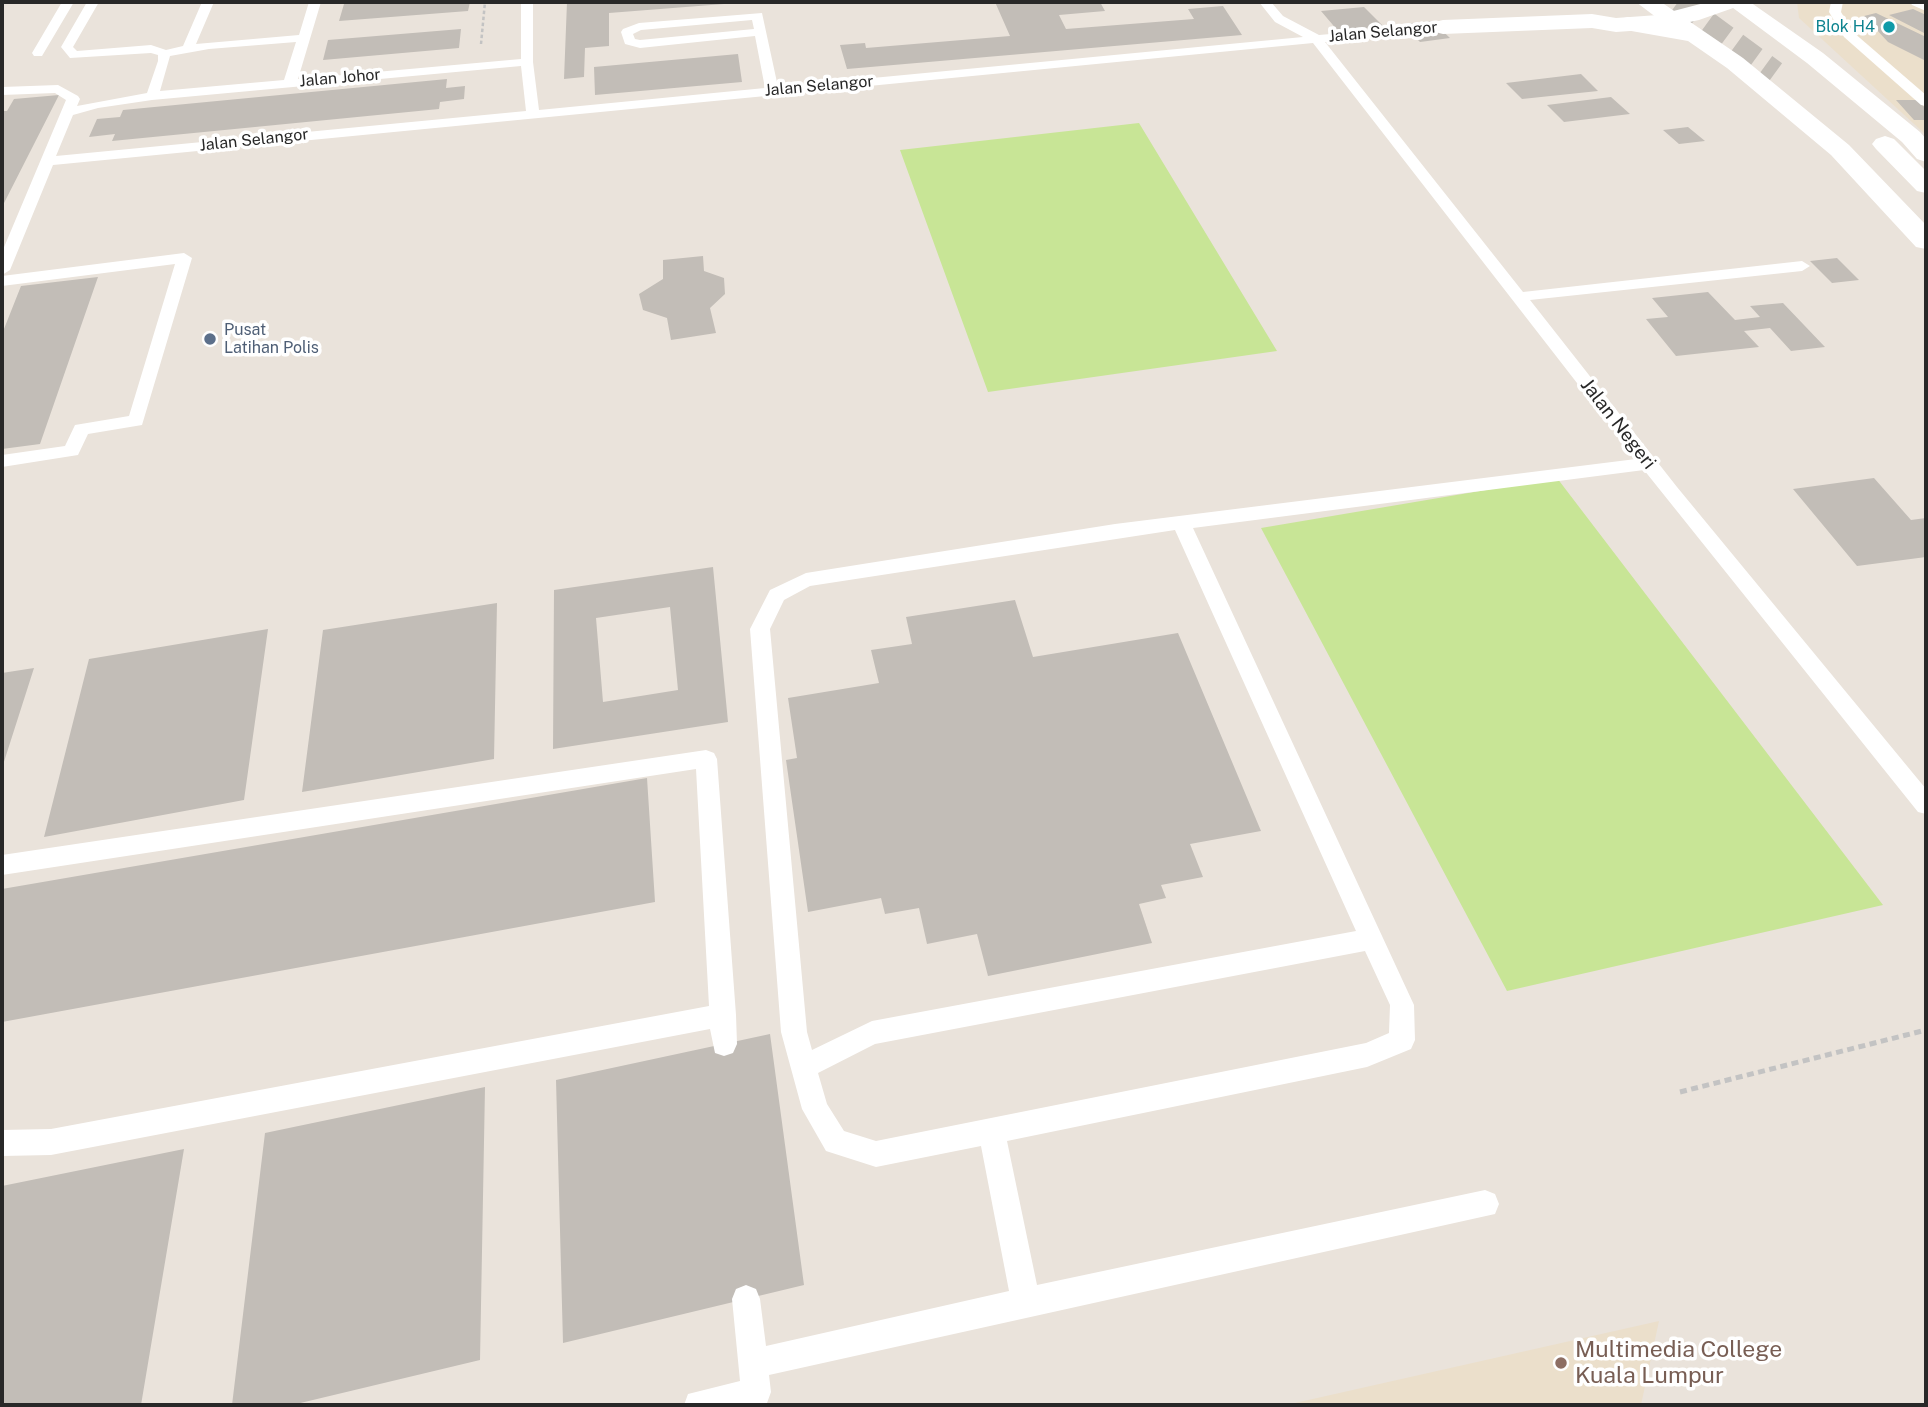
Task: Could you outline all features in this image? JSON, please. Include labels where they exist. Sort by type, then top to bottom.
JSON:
[{"type":"main road","points":[[1667,8],[1728,2]]},
{"type":"main road","points":[[1736,2],[1767,44],[1863,122],[1926,185]]},
{"type":"main road","points":[[1735,63],[1741,56],[1767,44],[1783,19],[1780,7]]},
{"type":"main road","points":[[1667,8],[1840,150],[1926,241]]},
{"type":"main road","name":"Jalan Selangor","points":[[1606,13],[1628,24],[1667,8]]},
{"type":"main road","name":"Jalan Selangor","points":[[1443,27],[1667,8]]},
{"type":"main road","points":[[1628,24],[1678,33],[1707,42]]},
{"type":"main road","points":[[1796,67],[1911,137],[1926,154]]},
{"type":"main road","points":[[1796,67],[1833,122],[1926,216]]},
{"type":"lane","points":[[38,53],[68,2]]},
{"type":"lane","points":[[93,2],[67,47],[74,55],[151,49],[164,54],[188,48],[304,38]]},
{"type":"lane","points":[[188,48],[208,2]]},
{"type":"lane","points":[[290,83],[315,2]]},
{"type":"lane","points":[[527,2],[527,62],[533,112]]},
{"type":"lane","points":[[755,2],[772,90]]},
{"type":"lane","points":[[1265,2],[1279,19],[1315,38]]},
{"type":"lane","points":[[1837,2],[1835,12],[1848,34],[1926,102]]},
{"type":"lane","points":[[1916,2],[1926,7]]},
{"type":"lane","points":[[758,16],[639,27],[627,32],[629,41],[640,44],[761,32]]},
{"type":"lane","name":"Jalan Selangor","points":[[46,161],[533,112],[1443,27]]},
{"type":"lane","name":"Jalan Negeri","points":[[1315,38],[1649,463],[1926,805]]},
{"type":"lane","points":[[152,96],[164,54]]},
{"type":"lane","name":"Jalan Johor","points":[[66,113],[96,104],[152,96],[527,62]]},
{"type":"lane","points":[[2,91],[58,89],[72,99],[6,251],[2,271]]},
{"type":"lane","points":[[2,281],[184,258],[136,421],[81,429],[72,451],[2,461]]},
{"type":"lane","points":[[1518,297],[1802,265]]},
{"type":"lane","points":[[1182,524],[1402,1005],[1402,1040],[1367,1055],[876,1154],[835,1142],[815,1109],[794,1032],[760,629],[777,594],[806,580],[1115,531],[1649,463]]},
{"type":"lane","points":[[2,865],[706,759],[724,1044]]},
{"type":"lane","points":[[804,1067],[872,1033],[1373,939]]},
{"type":"lane","points":[[2,1143],[64,1139],[723,1015]]},
{"type":"lane","points":[[991,1129],[1026,1302]]},
{"type":"lane","points":[[699,1405],[754,1378],[1026,1302],[1485,1204]]},
{"type":"lane","points":[[746,1299],[754,1378]]},
{"type":"path","points":[[478,66],[485,2]]},
{"type":"path","points":[[1680,1092],[1926,1030]]},
{"type":"shaded area","points":[[1797,2],[1926,2],[1926,135],[1799,18]]},
{"type":"shaded area","name":"Multimedia College Kuala Lumpur","points":[[1659,1321],[1641,1405],[1286,1405]]},
{"type":"green space","points":[[1139,123],[1277,351],[988,392],[900,150]]},
{"type":"green space","points":[[1557,478],[1883,905],[1507,991],[1261,528]]},
{"type":"building","points":[[470,2],[468,11],[339,21],[344,4]]},
{"type":"building","points":[[567,2],[724,4],[609,13],[609,46],[585,48],[584,77],[564,79]]},
{"type":"building","points":[[995,2],[1100,2],[1105,11],[1059,15],[1066,29],[1194,19],[1188,9],[1223,6],[1242,35],[847,69],[840,45],[865,43],[866,48],[1010,36]]},
{"type":"building","points":[[1364,7],[1384,27],[1338,31],[1321,11]]},
{"type":"building","points":[[1913,9],[1926,15],[1926,34],[1889,15]]},
{"type":"building","name":"Blok H4","points":[[1876,13],[1926,37],[1926,61],[1888,42],[1864,16]]},
{"type":"building","points":[[1432,21],[1450,38],[1420,42],[1402,24]]},
{"type":"building","points":[[461,29],[459,48],[323,60],[328,40]]},
{"type":"building","points":[[738,54],[742,82],[595,95],[594,67]]},
{"type":"building","points":[[1581,74],[1598,91],[1522,99],[1506,83]]},
{"type":"building","points":[[447,79],[446,88],[465,86],[464,99],[440,102],[439,109],[112,141],[115,134],[89,137],[97,119],[120,117],[123,110]]},
{"type":"building","points":[[59,95],[2,207],[2,111],[7,111],[14,99]]},
{"type":"building","points":[[1611,97],[1630,114],[1564,122],[1547,105]]},
{"type":"building","points":[[1896,100],[1918,100],[1926,109],[1926,120],[1914,120]]},
{"type":"building","points":[[1688,127],[1705,141],[1679,144],[1663,130]]},
{"type":"building","points":[[703,256],[704,271],[724,278],[725,294],[710,308],[716,333],[671,340],[667,318],[643,310],[639,294],[663,279],[663,260]]},
{"type":"building","points":[[1837,258],[1859,280],[1832,283],[1810,261]]},
{"type":"building","points":[[98,277],[40,444],[2,449],[2,334],[21,286]]},
{"type":"building","points":[[1708,292],[1735,320],[1760,317],[1750,306],[1783,303],[1825,347],[1791,351],[1770,328],[1744,331],[1759,347],[1676,356],[1646,319],[1668,317],[1652,298]]},
{"type":"building","points":[[1874,478],[1911,520],[1926,518],[1926,557],[1857,566],[1793,489]]},
{"type":"building","points":[[713,567],[728,722],[553,749],[554,590]],"holes":[[[670,607],[678,690],[603,702],[596,618]]]},
{"type":"building","points":[[1015,600],[1033,657],[1178,633],[1261,831],[1190,844],[1203,877],[1161,885],[1166,898],[1139,904],[1152,943],[988,976],[977,934],[927,944],[919,908],[885,914],[881,898],[808,912],[786,760],[797,758],[788,698],[879,683],[871,650],[912,644],[906,617]]},
{"type":"building","points":[[497,603],[494,759],[302,792],[323,630]]},
{"type":"building","points":[[268,629],[244,800],[44,837],[89,659]]},
{"type":"building","points":[[34,668],[2,768],[2,673]]},
{"type":"building","points":[[647,778],[655,902],[2,1022],[2,889]]},
{"type":"building","points":[[770,1034],[804,1285],[563,1343],[556,1080]]},
{"type":"building","points":[[485,1087],[480,1360],[292,1405],[232,1405],[265,1133]]},
{"type":"building","points":[[184,1149],[141,1405],[2,1405],[2,1186]]},
{"type":"tunnel","points":[[1678,2],[1775,73]]},
{"type":"place","name":"Blok H4","points":[[1889,27]]},
{"type":"place","name":"Pusat Latihan Polis","points":[[210,339]]},
{"type":"place","name":"Multimedia College Kuala Lumpur","points":[[1561,1363]]}]
